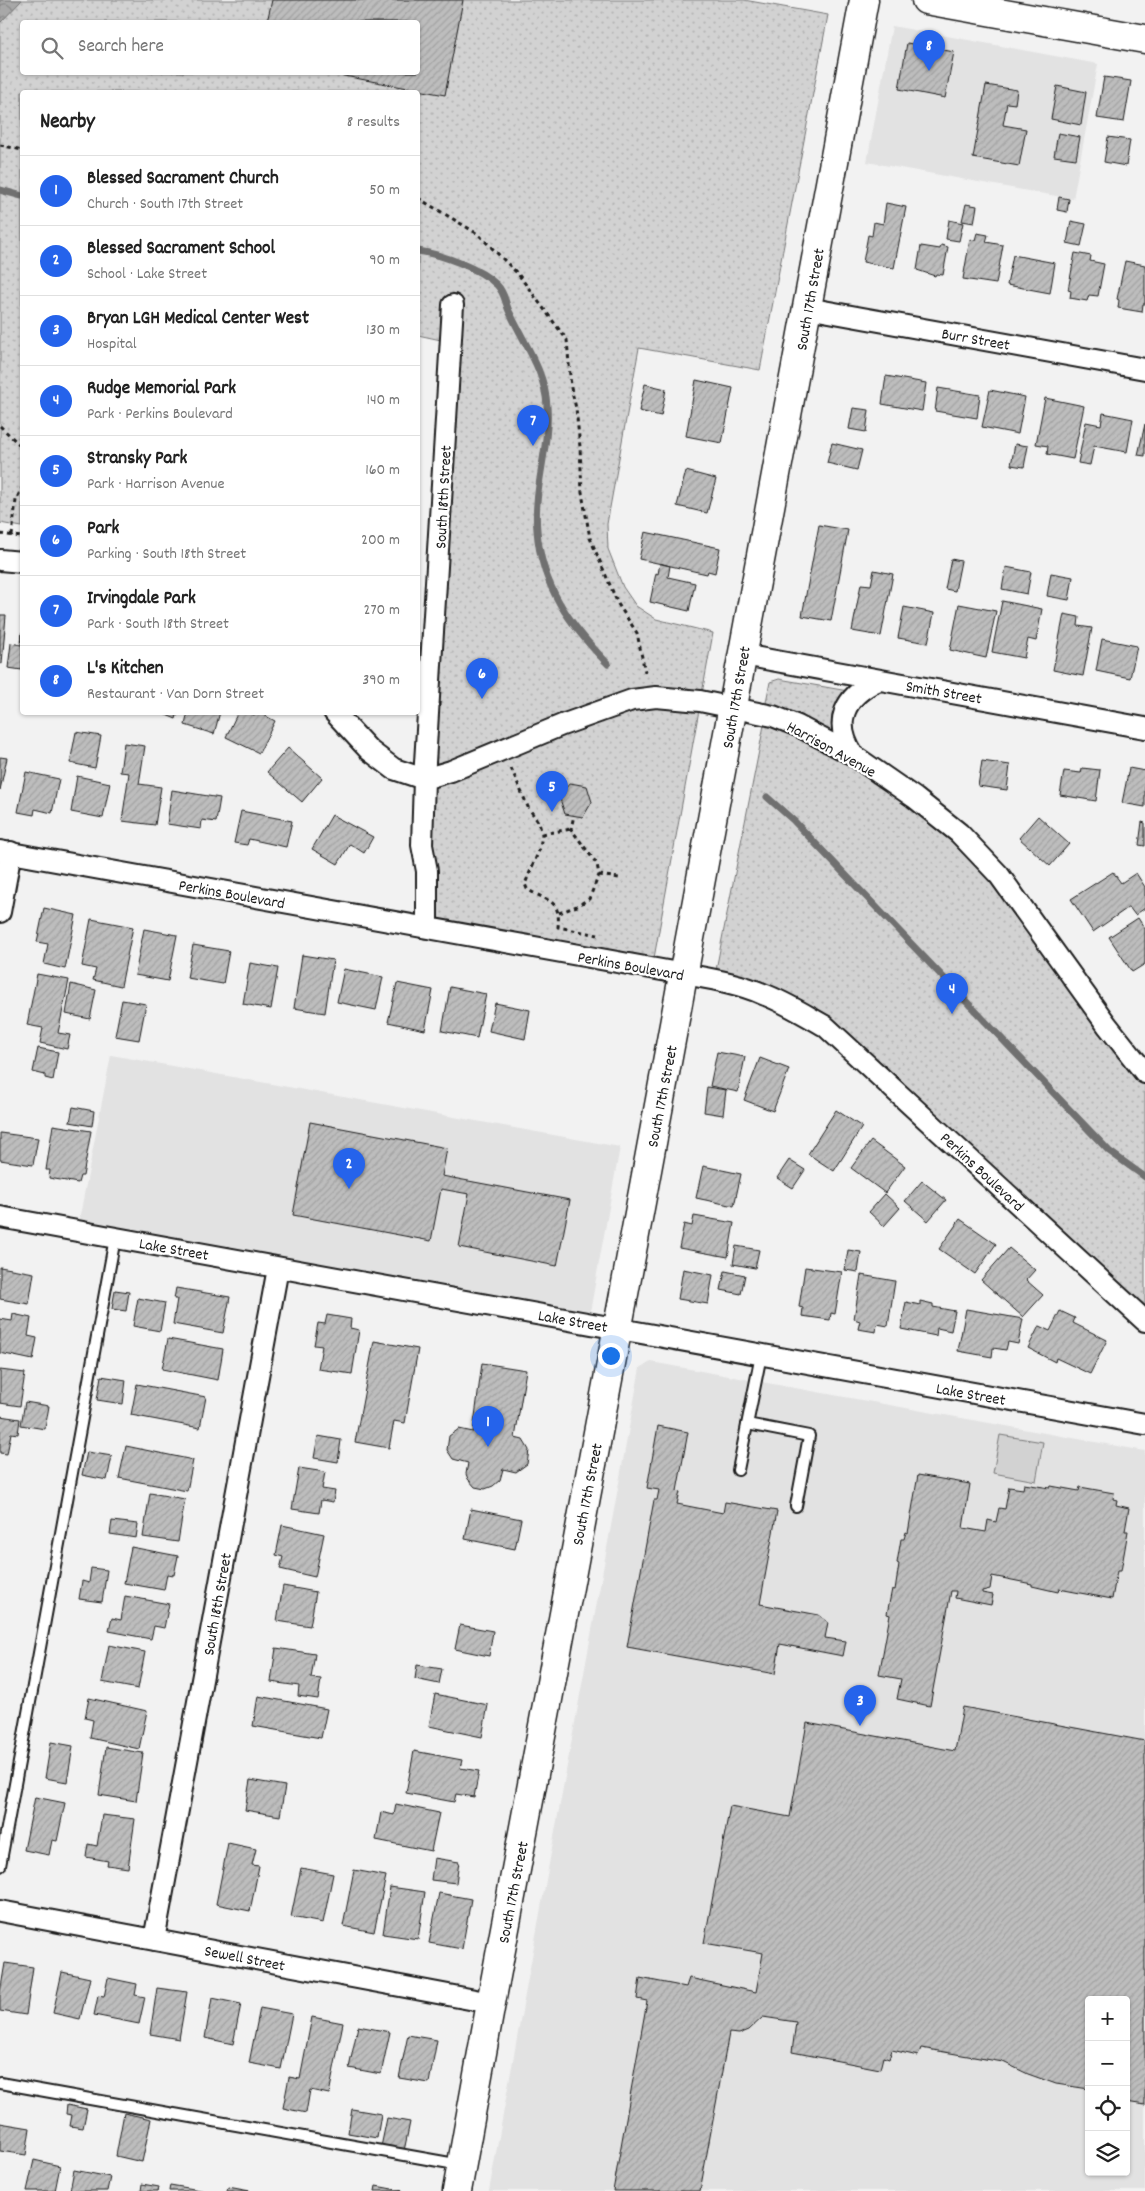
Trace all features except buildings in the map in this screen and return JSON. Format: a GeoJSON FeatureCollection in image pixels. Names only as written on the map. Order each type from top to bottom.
{"type":"FeatureCollection","features":[{"type":"Feature","properties":{"kind":"main road","name":"South 17th Street"},"geometry":{"type":"LineString","coordinates":[[460,2178],[864,0]]}},
{"type":"Feature","properties":{"kind":"main road"},"geometry":{"type":"LineString","coordinates":[[926,0],[1145,39]]}},
{"type":"Feature","properties":{"kind":"street","name":"South 18th Street"},"geometry":{"type":"LineString","coordinates":[[427,928],[427,872],[422,844],[424,779],[453,305]]}},
{"type":"Feature","properties":{"kind":"street","name":"Burr Street"},"geometry":{"type":"LineString","coordinates":[[807,308],[1145,369]]}},
{"type":"Feature","properties":{"kind":"street"},"geometry":{"type":"LineString","coordinates":[[0,560],[20,562]]}},
{"type":"Feature","properties":{"kind":"street","name":"Smith Street"},"geometry":{"type":"LineString","coordinates":[[743,655],[1145,728]]}},
{"type":"Feature","properties":{"kind":"street"},"geometry":{"type":"LineString","coordinates":[[853,755],[844,740],[842,723],[846,709],[855,695],[865,686],[879,680]]}},
{"type":"Feature","properties":{"kind":"street","name":"Harrison Avenue"},"geometry":{"type":"LineString","coordinates":[[424,779],[451,771],[602,709],[632,700],[656,697],[682,698],[773,716],[798,726],[853,755],[915,798],[959,833],[999,874],[1107,1024],[1145,1073]]}},
{"type":"Feature","properties":{"kind":"street"},"geometry":{"type":"LineString","coordinates":[[337,715],[369,750],[394,769],[424,779]]}},
{"type":"Feature","properties":{"kind":"street"},"geometry":{"type":"LineString","coordinates":[[0,912],[6,852]]}},
{"type":"Feature","properties":{"kind":"street","name":"Perkins Boulevard"},"geometry":{"type":"LineString","coordinates":[[6,852],[684,974],[736,985],[762,993],[787,1004],[825,1026],[1145,1321]]}},
{"type":"Feature","properties":{"kind":"street","name":"Lake Street"},"geometry":{"type":"LineString","coordinates":[[0,1217],[1145,1424]]}},
{"type":"Feature","properties":{"kind":"street","name":"South 18th Street"},"geometry":{"type":"LineString","coordinates":[[154,1940],[278,1268]]}},
{"type":"Feature","properties":{"kind":"street","name":"Sewell Street"},"geometry":{"type":"LineString","coordinates":[[0,1912],[491,2003]]}},
{"type":"Feature","properties":{"kind":"lane"},"geometry":{"type":"LineString","coordinates":[[0,1866],[115,1238]]}},
{"type":"Feature","properties":{"kind":"lane"},"geometry":{"type":"LineString","coordinates":[[738,1470],[761,1355]]}},
{"type":"Feature","properties":{"kind":"lane"},"geometry":{"type":"LineString","coordinates":[[747,1424],[809,1436],[796,1506]]}},
{"type":"Feature","properties":{"kind":"lane"},"geometry":{"type":"LineString","coordinates":[[0,2083],[460,2178]]}},
{"type":"Feature","properties":{"kind":"path"},"geometry":{"type":"LineString","coordinates":[[0,145],[20,150]]}},
{"type":"Feature","properties":{"kind":"path"},"geometry":{"type":"LineString","coordinates":[[420,199],[478,234],[518,274],[567,340],[571,388],[576,408],[580,447],[582,493],[590,538],[618,604],[636,633],[645,672]]}},
{"type":"Feature","properties":{"kind":"path"},"geometry":{"type":"LineString","coordinates":[[0,426],[20,446]]}},
{"type":"Feature","properties":{"kind":"path"},"geometry":{"type":"LineString","coordinates":[[12,536],[16,500],[20,492]]}},
{"type":"Feature","properties":{"kind":"path"},"geometry":{"type":"LineString","coordinates":[[0,534],[20,537]]}},
{"type":"Feature","properties":{"kind":"path"},"geometry":{"type":"LineString","coordinates":[[515,777],[528,807],[540,823],[542,834],[540,848],[525,884],[527,889],[551,901],[559,913],[558,927]]}},
{"type":"Feature","properties":{"kind":"path"},"geometry":{"type":"LineString","coordinates":[[559,913],[589,899],[599,875],[597,864],[571,829],[574,815]]}},
{"type":"Feature","properties":{"kind":"path"},"geometry":{"type":"LineString","coordinates":[[542,834],[571,829]]}},
{"type":"Feature","properties":{"kind":"path"},"geometry":{"type":"LineString","coordinates":[[599,875],[618,878]]}},
{"type":"Feature","properties":{"kind":"shaded area"},"geometry":{"type":"Polygon","coordinates":[[[0,0],[744,0],[828,15],[760,370],[639,348],[607,524],[608,549],[623,587],[636,606],[656,619],[713,633],[652,969],[427,928],[450,342],[420,335],[420,90],[20,90],[20,527],[0,523],[0,0]]]}},
{"type":"Feature","properties":{"kind":"shaded area"},"geometry":{"type":"Polygon","coordinates":[[[892,26],[1098,64],[1073,199],[867,162],[892,26]]]}},
{"type":"Feature","properties":{"kind":"shaded area"},"geometry":{"type":"Polygon","coordinates":[[[779,679],[848,691],[834,730],[832,731],[769,705],[766,702],[770,682],[779,679]]]}},
{"type":"Feature","properties":{"kind":"shaded area"},"geometry":{"type":"Polygon","coordinates":[[[766,715],[773,716],[959,833],[1145,1073],[1145,1321],[825,1026],[714,980],[766,715]]]}},
{"type":"Feature","properties":{"kind":"shaded area"},"geometry":{"type":"Polygon","coordinates":[[[111,1055],[620,1147],[588,1323],[77,1231],[111,1055]]]}},
{"type":"Feature","properties":{"kind":"shaded area"},"geometry":{"type":"Polygon","coordinates":[[[651,1362],[1145,1451],[1145,2191],[489,2191],[640,1368],[651,1362]]]}},
{"type":"Feature","properties":{"kind":"shaded area"},"geometry":{"type":"Polygon","coordinates":[[[1000,1435],[1043,1442],[1036,1481],[993,1473],[1000,1435]]]}},
{"type":"Feature","properties":{"kind":"water"},"geometry":{"type":"Polygon","coordinates":[[[0,0],[22,0],[0,23],[0,0]]]}},
{"type":"Feature","properties":{"kind":"waterway"},"geometry":{"type":"LineString","coordinates":[[0,190],[20,195]]}},
{"type":"Feature","properties":{"kind":"waterway"},"geometry":{"type":"LineString","coordinates":[[420,251],[459,263],[481,273],[497,285],[534,359],[542,381],[547,406],[546,437],[536,515],[544,569],[551,587],[570,619],[608,664]]}},
{"type":"Feature","properties":{"kind":"waterway"},"geometry":{"type":"LineString","coordinates":[[767,797],[794,821],[1109,1151],[1145,1177]]}},
{"type":"Feature","properties":{"kind":"place","name":"L's Kitchen"},"geometry":{"type":"Point","coordinates":[929,71]}},
{"type":"Feature","properties":{"kind":"place","name":"Irvingdale Park"},"geometry":{"type":"Point","coordinates":[533,446]}},
{"type":"Feature","properties":{"kind":"place","name":"Park"},"geometry":{"type":"Point","coordinates":[482,699]}},
{"type":"Feature","properties":{"kind":"place","name":"Stransky Park"},"geometry":{"type":"Point","coordinates":[552,812]}},
{"type":"Feature","properties":{"kind":"place","name":"Rudge Memorial Park"},"geometry":{"type":"Point","coordinates":[952,1014]}},
{"type":"Feature","properties":{"kind":"place","name":"Blessed Sacrament School"},"geometry":{"type":"Point","coordinates":[349,1189]}},
{"type":"Feature","properties":{"kind":"place","name":"Blessed Sacrament Church"},"geometry":{"type":"Point","coordinates":[488,1447]}},
{"type":"Feature","properties":{"kind":"place","name":"Bryan LGH Medical Center West"},"geometry":{"type":"Point","coordinates":[860,1726]}}]}
